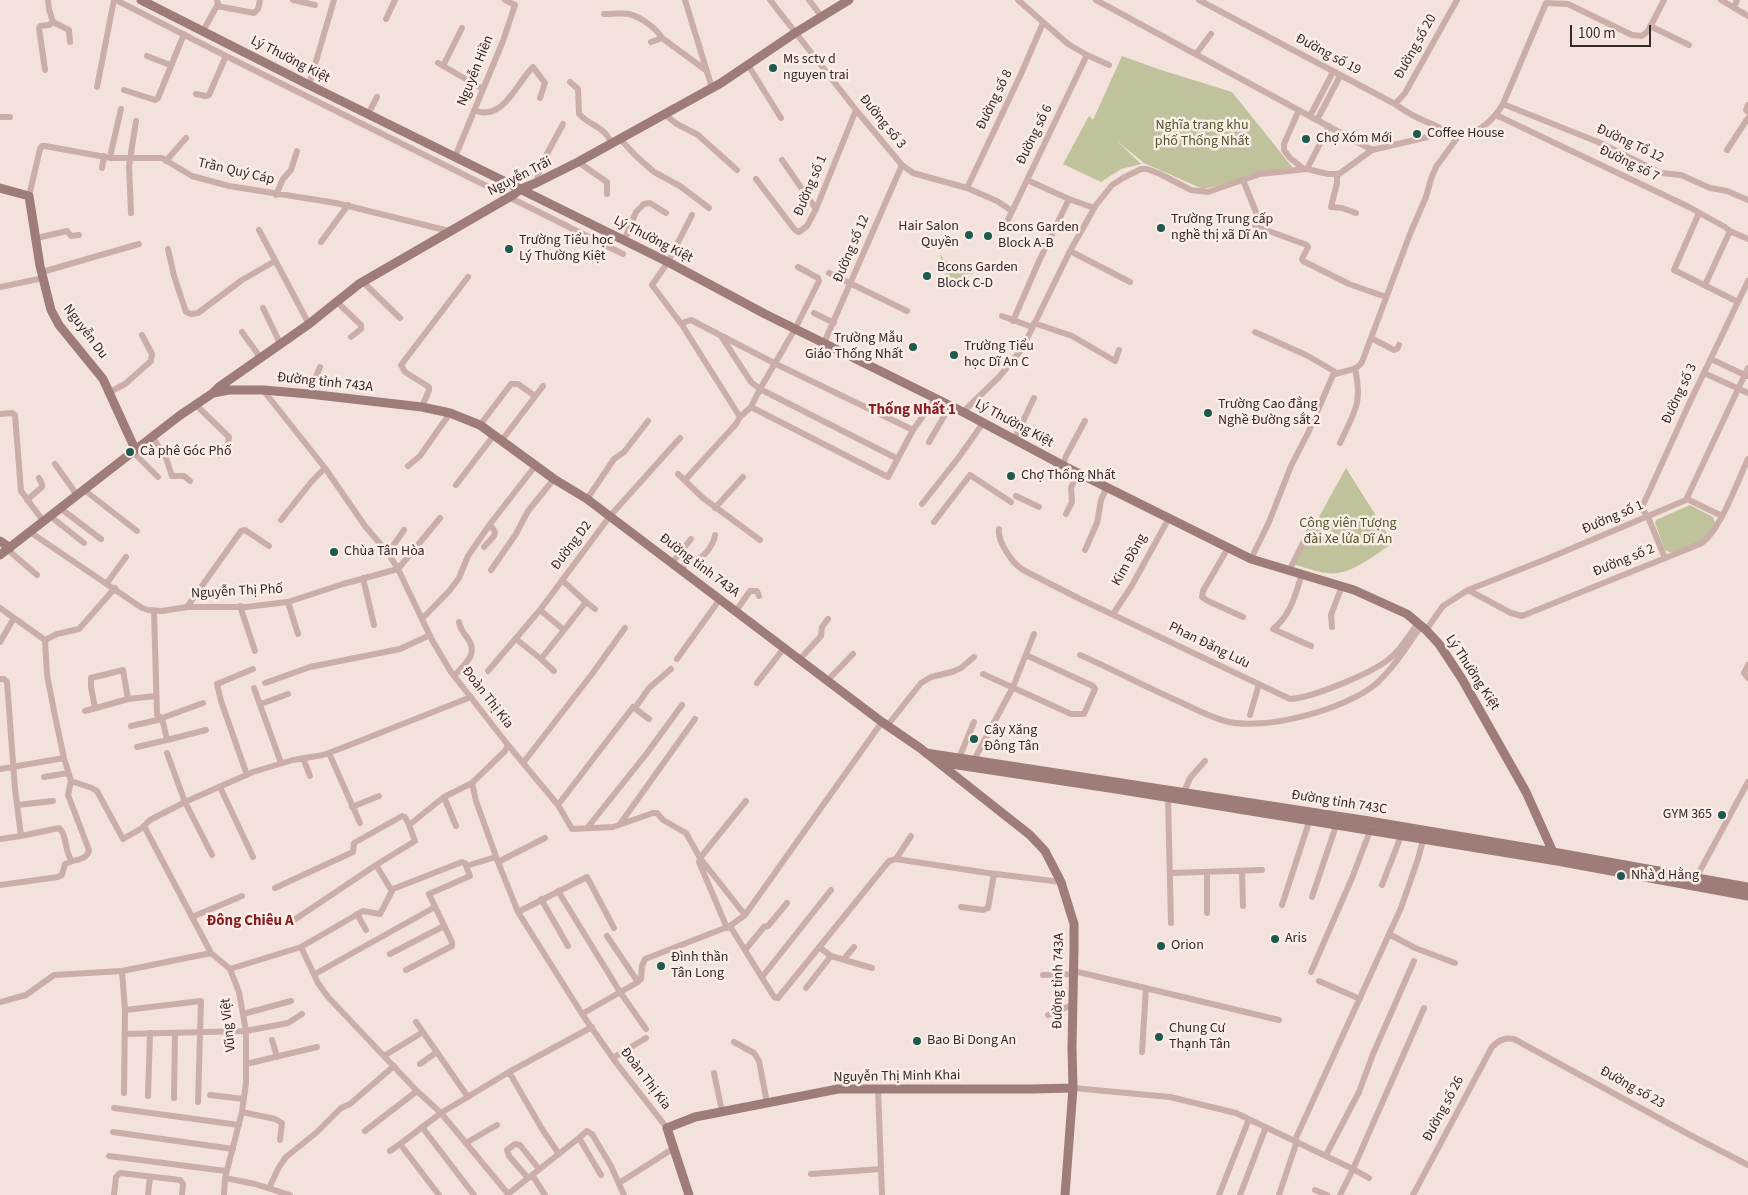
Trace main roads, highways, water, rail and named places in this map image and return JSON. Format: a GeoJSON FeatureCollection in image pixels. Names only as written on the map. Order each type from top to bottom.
{"type":"FeatureCollection","features":[{"type":"Feature","properties":{"kind":"main road","name":"Lý Thường Kiệt"},"geometry":{"type":"LineString","coordinates":[[141,0],[668,262],[795,329],[963,412],[1078,473],[1228,548],[1251,559],[1368,595],[1407,614],[1422,626],[1446,653],[1490,726],[1526,792],[1557,861]]}},
{"type":"Feature","properties":{"kind":"main road","name":"Nguyễn Trãi"},"geometry":{"type":"LineString","coordinates":[[213,393],[363,282],[521,189],[578,162],[712,88],[846,1]]}},
{"type":"Feature","properties":{"kind":"main road","name":"Nguyễn Du"},"geometry":{"type":"LineString","coordinates":[[0,188],[29,196],[42,275],[51,310],[59,325],[103,379],[133,450]]}},
{"type":"Feature","properties":{"kind":"main road","name":"Đường tỉnh 743A"},"geometry":{"type":"LineString","coordinates":[[0,555],[133,450],[213,393],[229,390],[263,390],[422,407],[450,413],[480,425],[554,479],[587,499],[884,724],[924,752],[1014,821],[1045,851],[1061,882],[1074,924],[1072,1088],[1065,1195]]}},
{"type":"Feature","properties":{"kind":"main road"},"geometry":{"type":"LineString","coordinates":[[0,541],[9,549]]}},
{"type":"Feature","properties":{"kind":"main road","name":"Đường tỉnh 743C"},"geometry":{"type":"LineString","coordinates":[[924,752],[957,760],[1168,799],[1695,882],[1748,887]]}},
{"type":"Feature","properties":{"kind":"main road"},"geometry":{"type":"LineString","coordinates":[[955,777],[957,760]]}},
{"type":"Feature","properties":{"kind":"main road","name":"Đường tỉnh 743C"},"geometry":{"type":"LineString","coordinates":[[937,762],[974,760],[1553,852],[1695,882],[1748,896]]}},
{"type":"Feature","properties":{"kind":"main road","name":"Nguyễn Thị Minh Khai"},"geometry":{"type":"LineString","coordinates":[[689,1195],[667,1128],[696,1116],[838,1089],[1031,1090],[1072,1088]]}},
{"type":"Feature","properties":{"kind":"place","name":"Ms sctv d nguyen trai"},"geometry":{"type":"Point","coordinates":[773,68]}},
{"type":"Feature","properties":{"kind":"place","name":"Coffee House"},"geometry":{"type":"Point","coordinates":[1417,134]}},
{"type":"Feature","properties":{"kind":"place","name":"Chợ Xóm Mới"},"geometry":{"type":"Point","coordinates":[1306,139]}},
{"type":"Feature","properties":{"kind":"place","name":"Trường Trung cấp nghề thị xã Dĩ An"},"geometry":{"type":"Point","coordinates":[1161,228]}},
{"type":"Feature","properties":{"kind":"place","name":"Hair Salon Quyền"},"geometry":{"type":"Point","coordinates":[969,235]}},
{"type":"Feature","properties":{"kind":"place","name":"Bcons Garden Block A-B"},"geometry":{"type":"Point","coordinates":[988,236]}},
{"type":"Feature","properties":{"kind":"place","name":"Trường Tiểu học Lý Thường Kiệt"},"geometry":{"type":"Point","coordinates":[509,249]}},
{"type":"Feature","properties":{"kind":"place","name":"Bcons Garden Block C-D"},"geometry":{"type":"Point","coordinates":[927,276]}},
{"type":"Feature","properties":{"kind":"place","name":"Trường Mẫu Giáo Thống Nhất"},"geometry":{"type":"Point","coordinates":[913,347]}},
{"type":"Feature","properties":{"kind":"place","name":"Trường Tiểu học Dĩ An C"},"geometry":{"type":"Point","coordinates":[954,355]}},
{"type":"Feature","properties":{"kind":"place","name":"Trường Cao đẳng Nghề Đường sắt 2"},"geometry":{"type":"Point","coordinates":[1208,413]}},
{"type":"Feature","properties":{"kind":"place","name":"Cà phê Góc Phố"},"geometry":{"type":"Point","coordinates":[130,452]}},
{"type":"Feature","properties":{"kind":"place","name":"Chợ Thống Nhất"},"geometry":{"type":"Point","coordinates":[1011,476]}},
{"type":"Feature","properties":{"kind":"place","name":"Chùa Tân Hòa"},"geometry":{"type":"Point","coordinates":[334,552]}},
{"type":"Feature","properties":{"kind":"place","name":"Cây Xăng Đông Tân"},"geometry":{"type":"Point","coordinates":[974,739]}},
{"type":"Feature","properties":{"kind":"place","name":"GYM 365"},"geometry":{"type":"Point","coordinates":[1722,815]}},
{"type":"Feature","properties":{"kind":"place","name":"Nhà d Hằng"},"geometry":{"type":"Point","coordinates":[1621,876]}},
{"type":"Feature","properties":{"kind":"place","name":"Aris"},"geometry":{"type":"Point","coordinates":[1275,939]}},
{"type":"Feature","properties":{"kind":"place","name":"Orion"},"geometry":{"type":"Point","coordinates":[1161,946]}},
{"type":"Feature","properties":{"kind":"place","name":"Đình thần Tân Long"},"geometry":{"type":"Point","coordinates":[661,966]}},
{"type":"Feature","properties":{"kind":"place","name":"Chung Cư Thạnh Tân"},"geometry":{"type":"Point","coordinates":[1159,1037]}},
{"type":"Feature","properties":{"kind":"place","name":"Bao Bi Dong An"},"geometry":{"type":"Point","coordinates":[917,1041]}},
{"type":"Feature","properties":{"kind":"district","name":"Thống Nhất 1"},"geometry":{"type":"Point","coordinates":[912,411]}},
{"type":"Feature","properties":{"kind":"district","name":"Đông Chiêu A"},"geometry":{"type":"Point","coordinates":[250,922]}},
{"type":"Feature","properties":{"kind":"park label","name":"Nghĩa trang khu phố Thống Nhất"},"geometry":{"type":"Point","coordinates":[1202,134]}},
{"type":"Feature","properties":{"kind":"park label","name":"Công viên Tượng đài Xe lửa Dĩ An"},"geometry":{"type":"Point","coordinates":[1348,532]}}]}
